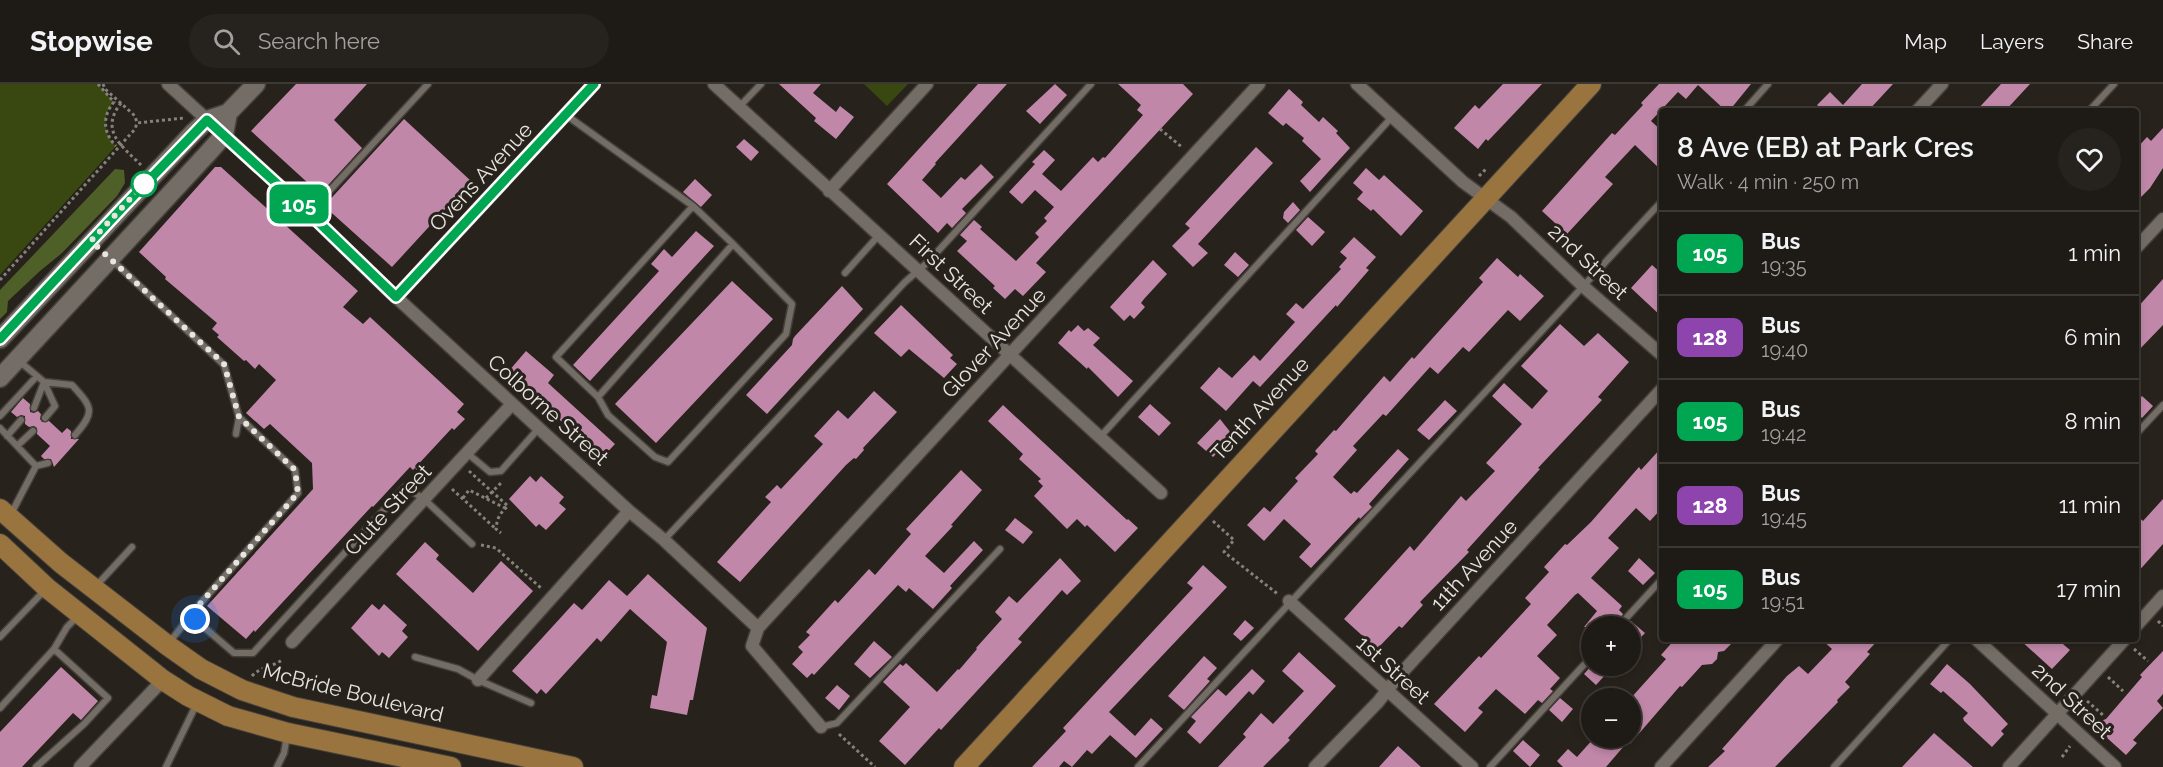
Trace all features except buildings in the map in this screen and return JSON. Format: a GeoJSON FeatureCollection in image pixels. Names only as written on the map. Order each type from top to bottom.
{"type":"FeatureCollection","features":[{"type":"Feature","properties":{"kind":"main road","name":"Tenth Avenue"},"geometry":{"type":"LineString","coordinates":[[964,767],[1591,84]]}},
{"type":"Feature","properties":{"kind":"main road","name":"McBride Boulevard"},"geometry":{"type":"LineString","coordinates":[[5,513],[43,548],[167,645],[201,669],[242,690],[293,707],[573,767]]}},
{"type":"Feature","properties":{"kind":"main road"},"geometry":{"type":"LineString","coordinates":[[0,544],[47,588],[163,680],[228,716],[288,733],[445,766]]}},
{"type":"Feature","properties":{"kind":"street","name":"Colborne Street"},"geometry":{"type":"LineString","coordinates":[[168,84],[309,213],[396,297],[758,628]]}},
{"type":"Feature","properties":{"kind":"street"},"geometry":{"type":"LineString","coordinates":[[0,378],[224,135],[228,113],[256,84]]}},
{"type":"Feature","properties":{"kind":"street","name":"Ovens Avenue"},"geometry":{"type":"LineString","coordinates":[[396,297],[594,84]]}},
{"type":"Feature","properties":{"kind":"street","name":"First Street"},"geometry":{"type":"LineString","coordinates":[[714,84],[1161,493]]}},
{"type":"Feature","properties":{"kind":"street"},"geometry":{"type":"LineString","coordinates":[[829,191],[927,84]]}},
{"type":"Feature","properties":{"kind":"street","name":"Glover Avenue"},"geometry":{"type":"LineString","coordinates":[[758,628],[1259,84]]}},
{"type":"Feature","properties":{"kind":"street","name":"2nd Street"},"geometry":{"type":"LineString","coordinates":[[1357,84],[1463,182],[1511,217],[1584,287],[1659,352]]}},
{"type":"Feature","properties":{"kind":"street"},"geometry":{"type":"LineString","coordinates":[[1920,108],[1942,84]]}},
{"type":"Feature","properties":{"kind":"street"},"geometry":{"type":"LineString","coordinates":[[0,339],[204,117],[228,113]]}},
{"type":"Feature","properties":{"kind":"street"},"geometry":{"type":"LineString","coordinates":[[2139,245],[2163,219]]}},
{"type":"Feature","properties":{"kind":"street"},"geometry":{"type":"LineString","coordinates":[[91,241],[111,259]]}},
{"type":"Feature","properties":{"kind":"street","name":"11th Avenue"},"geometry":{"type":"LineString","coordinates":[[1316,767],[1659,393]]}},
{"type":"Feature","properties":{"kind":"street","name":"Clute Street"},"geometry":{"type":"LineString","coordinates":[[292,642],[513,404]]}},
{"type":"Feature","properties":{"kind":"street"},"geometry":{"type":"LineString","coordinates":[[478,680],[630,511]]}},
{"type":"Feature","properties":{"kind":"street"},"geometry":{"type":"LineString","coordinates":[[2139,623],[2163,596]]}},
{"type":"Feature","properties":{"kind":"street","name":"1st Street"},"geometry":{"type":"LineString","coordinates":[[1289,602],[1472,767]]}},
{"type":"Feature","properties":{"kind":"street"},"geometry":{"type":"LineString","coordinates":[[758,628],[752,646],[825,726]]}},
{"type":"Feature","properties":{"kind":"street"},"geometry":{"type":"LineString","coordinates":[[1661,767],[1775,642]]}},
{"type":"Feature","properties":{"kind":"street","name":"2nd Street"},"geometry":{"type":"LineString","coordinates":[[1979,642],[2115,767]]}},
{"type":"Feature","properties":{"kind":"street"},"geometry":{"type":"LineString","coordinates":[[2009,767],[2129,643]]}},
{"type":"Feature","properties":{"kind":"street"},"geometry":{"type":"LineString","coordinates":[[80,767],[163,680]]}},
{"type":"Feature","properties":{"kind":"lane"},"geometry":{"type":"LineString","coordinates":[[309,213],[428,84]]}},
{"type":"Feature","properties":{"kind":"lane"},"geometry":{"type":"LineString","coordinates":[[739,107],[761,84]]}},
{"type":"Feature","properties":{"kind":"lane"},"geometry":{"type":"LineString","coordinates":[[664,540],[1091,84]]}},
{"type":"Feature","properties":{"kind":"lane"},"geometry":{"type":"LineString","coordinates":[[1747,108],[1768,84]]}},
{"type":"Feature","properties":{"kind":"lane"},"geometry":{"type":"LineString","coordinates":[[2092,108],[2114,84]]}},
{"type":"Feature","properties":{"kind":"lane"},"geometry":{"type":"LineString","coordinates":[[566,115],[693,206],[792,303],[786,334],[668,462],[655,457],[608,415],[598,397],[556,357],[693,206]]}},
{"type":"Feature","properties":{"kind":"lane"},"geometry":{"type":"LineString","coordinates":[[1100,437],[1392,117]]}},
{"type":"Feature","properties":{"kind":"lane"},"geometry":{"type":"LineString","coordinates":[[1137,767],[1659,204]]}},
{"type":"Feature","properties":{"kind":"lane"},"geometry":{"type":"LineString","coordinates":[[845,273],[879,235]]}},
{"type":"Feature","properties":{"kind":"lane"},"geometry":{"type":"LineString","coordinates":[[598,397],[733,244]]}},
{"type":"Feature","properties":{"kind":"lane"},"geometry":{"type":"LineString","coordinates":[[111,259],[224,364],[239,417],[236,434]]}},
{"type":"Feature","properties":{"kind":"lane"},"geometry":{"type":"LineString","coordinates":[[18,360],[44,382],[55,406],[45,418]]}},
{"type":"Feature","properties":{"kind":"lane"},"geometry":{"type":"LineString","coordinates":[[0,416],[37,376]]}},
{"type":"Feature","properties":{"kind":"lane"},"geometry":{"type":"LineString","coordinates":[[34,408],[44,382]]}},
{"type":"Feature","properties":{"kind":"lane"},"geometry":{"type":"LineString","coordinates":[[44,382],[72,385],[89,403],[87,418],[75,435]]}},
{"type":"Feature","properties":{"kind":"lane"},"geometry":{"type":"LineString","coordinates":[[2139,431],[2163,405]]}},
{"type":"Feature","properties":{"kind":"lane"},"geometry":{"type":"LineString","coordinates":[[167,645],[190,615],[298,493],[295,470],[239,417]]}},
{"type":"Feature","properties":{"kind":"lane"},"geometry":{"type":"LineString","coordinates":[[7,436],[21,420]]}},
{"type":"Feature","properties":{"kind":"lane"},"geometry":{"type":"LineString","coordinates":[[0,428],[36,466]]}},
{"type":"Feature","properties":{"kind":"lane"},"geometry":{"type":"LineString","coordinates":[[467,453],[490,472],[501,471],[539,428]]}},
{"type":"Feature","properties":{"kind":"lane"},"geometry":{"type":"LineString","coordinates":[[17,446],[33,430]]}},
{"type":"Feature","properties":{"kind":"lane"},"geometry":{"type":"LineString","coordinates":[[5,513],[36,466],[48,463]]}},
{"type":"Feature","properties":{"kind":"lane"},"geometry":{"type":"LineString","coordinates":[[190,615],[234,653],[253,653],[405,487],[424,499],[472,544]]}},
{"type":"Feature","properties":{"kind":"lane"},"geometry":{"type":"LineString","coordinates":[[94,589],[132,547]]}},
{"type":"Feature","properties":{"kind":"lane"},"geometry":{"type":"LineString","coordinates":[[825,726],[837,723],[1000,549]]}},
{"type":"Feature","properties":{"kind":"lane"},"geometry":{"type":"LineString","coordinates":[[1628,616],[1659,582]]}},
{"type":"Feature","properties":{"kind":"lane"},"geometry":{"type":"LineString","coordinates":[[0,637],[47,588]]}},
{"type":"Feature","properties":{"kind":"lane"},"geometry":{"type":"LineString","coordinates":[[0,708],[54,649],[68,627],[80,614]]}},
{"type":"Feature","properties":{"kind":"lane"},"geometry":{"type":"LineString","coordinates":[[1834,767],[1947,642]]}},
{"type":"Feature","properties":{"kind":"lane"},"geometry":{"type":"LineString","coordinates":[[36,767],[84,724],[108,698],[54,649]]}},
{"type":"Feature","properties":{"kind":"lane"},"geometry":{"type":"LineString","coordinates":[[415,657],[458,669],[531,703]]}},
{"type":"Feature","properties":{"kind":"lane"},"geometry":{"type":"LineString","coordinates":[[1490,767],[1581,668]]}},
{"type":"Feature","properties":{"kind":"lane"},"geometry":{"type":"LineString","coordinates":[[166,767],[198,701]]}},
{"type":"Feature","properties":{"kind":"lane"},"geometry":{"type":"LineString","coordinates":[[277,767],[284,753],[288,733]]}},
{"type":"Feature","properties":{"kind":"path"},"geometry":{"type":"LineString","coordinates":[[98,84],[114,102],[105,121],[106,132],[116,146]]}},
{"type":"Feature","properties":{"kind":"path"},"geometry":{"type":"LineString","coordinates":[[0,280],[135,129],[137,123],[135,116],[105,89],[103,84]]}},
{"type":"Feature","properties":{"kind":"path"},"geometry":{"type":"LineString","coordinates":[[121,103],[113,116],[113,135],[121,146],[143,166]]}},
{"type":"Feature","properties":{"kind":"path"},"geometry":{"type":"LineString","coordinates":[[137,123],[204,117]]}},
{"type":"Feature","properties":{"kind":"path"},"geometry":{"type":"LineString","coordinates":[[1161,129],[1185,149]]}},
{"type":"Feature","properties":{"kind":"path"},"geometry":{"type":"LineString","coordinates":[[1479,176],[1487,168]]}},
{"type":"Feature","properties":{"kind":"path"},"geometry":{"type":"LineString","coordinates":[[416,467],[427,477]]}},
{"type":"Feature","properties":{"kind":"path"},"geometry":{"type":"LineString","coordinates":[[469,471],[508,506],[500,513],[496,529]]}},
{"type":"Feature","properties":{"kind":"path"},"geometry":{"type":"LineString","coordinates":[[452,489],[501,533]]}},
{"type":"Feature","properties":{"kind":"path"},"geometry":{"type":"LineString","coordinates":[[462,498],[469,490],[505,508]]}},
{"type":"Feature","properties":{"kind":"path"},"geometry":{"type":"LineString","coordinates":[[1201,509],[1234,540],[1224,552],[1289,602]]}},
{"type":"Feature","properties":{"kind":"path"},"geometry":{"type":"LineString","coordinates":[[472,544],[496,548],[552,597]]}},
{"type":"Feature","properties":{"kind":"path"},"geometry":{"type":"LineString","coordinates":[[2158,621],[2163,626]]}},
{"type":"Feature","properties":{"kind":"path"},"geometry":{"type":"LineString","coordinates":[[2129,643],[2148,661]]}},
{"type":"Feature","properties":{"kind":"path"},"geometry":{"type":"LineString","coordinates":[[252,676],[257,670],[283,659]]}},
{"type":"Feature","properties":{"kind":"path"},"geometry":{"type":"LineString","coordinates":[[2107,676],[2123,691]]}},
{"type":"Feature","properties":{"kind":"path"},"geometry":{"type":"LineString","coordinates":[[2086,700],[2104,716]]}},
{"type":"Feature","properties":{"kind":"path"},"geometry":{"type":"LineString","coordinates":[[825,726],[875,767]]}},
{"type":"Feature","properties":{"kind":"path"},"geometry":{"type":"LineString","coordinates":[[2062,757],[2070,746]]}},
{"type":"Feature","properties":{"kind":"green space"},"geometry":{"type":"Polygon","coordinates":[[[0,84],[98,84],[114,102],[107,113],[106,130],[116,146],[0,275],[0,84]]]}},
{"type":"Feature","properties":{"kind":"green space"},"geometry":{"type":"Polygon","coordinates":[[[864,84],[908,84],[887,106],[864,84]]]}},
{"type":"Feature","properties":{"kind":"green space"},"geometry":{"type":"Polygon","coordinates":[[[115,169],[124,170],[125,183],[117,196],[62,253],[8,301],[7,312],[0,319],[0,290],[115,169]]]}},
{"type":"Feature","properties":{"kind":"bus line","name":"105"},"geometry":{"type":"LineString","coordinates":[[0,339],[207,120],[309,213],[396,297],[594,84]]}},
{"type":"Feature","properties":{"kind":"route"},"geometry":{"type":"LineString","coordinates":[[144,184],[91,241],[218,357],[228,373],[239,417],[295,470],[297,479],[298,493],[190,615],[195,619]]}}]}
